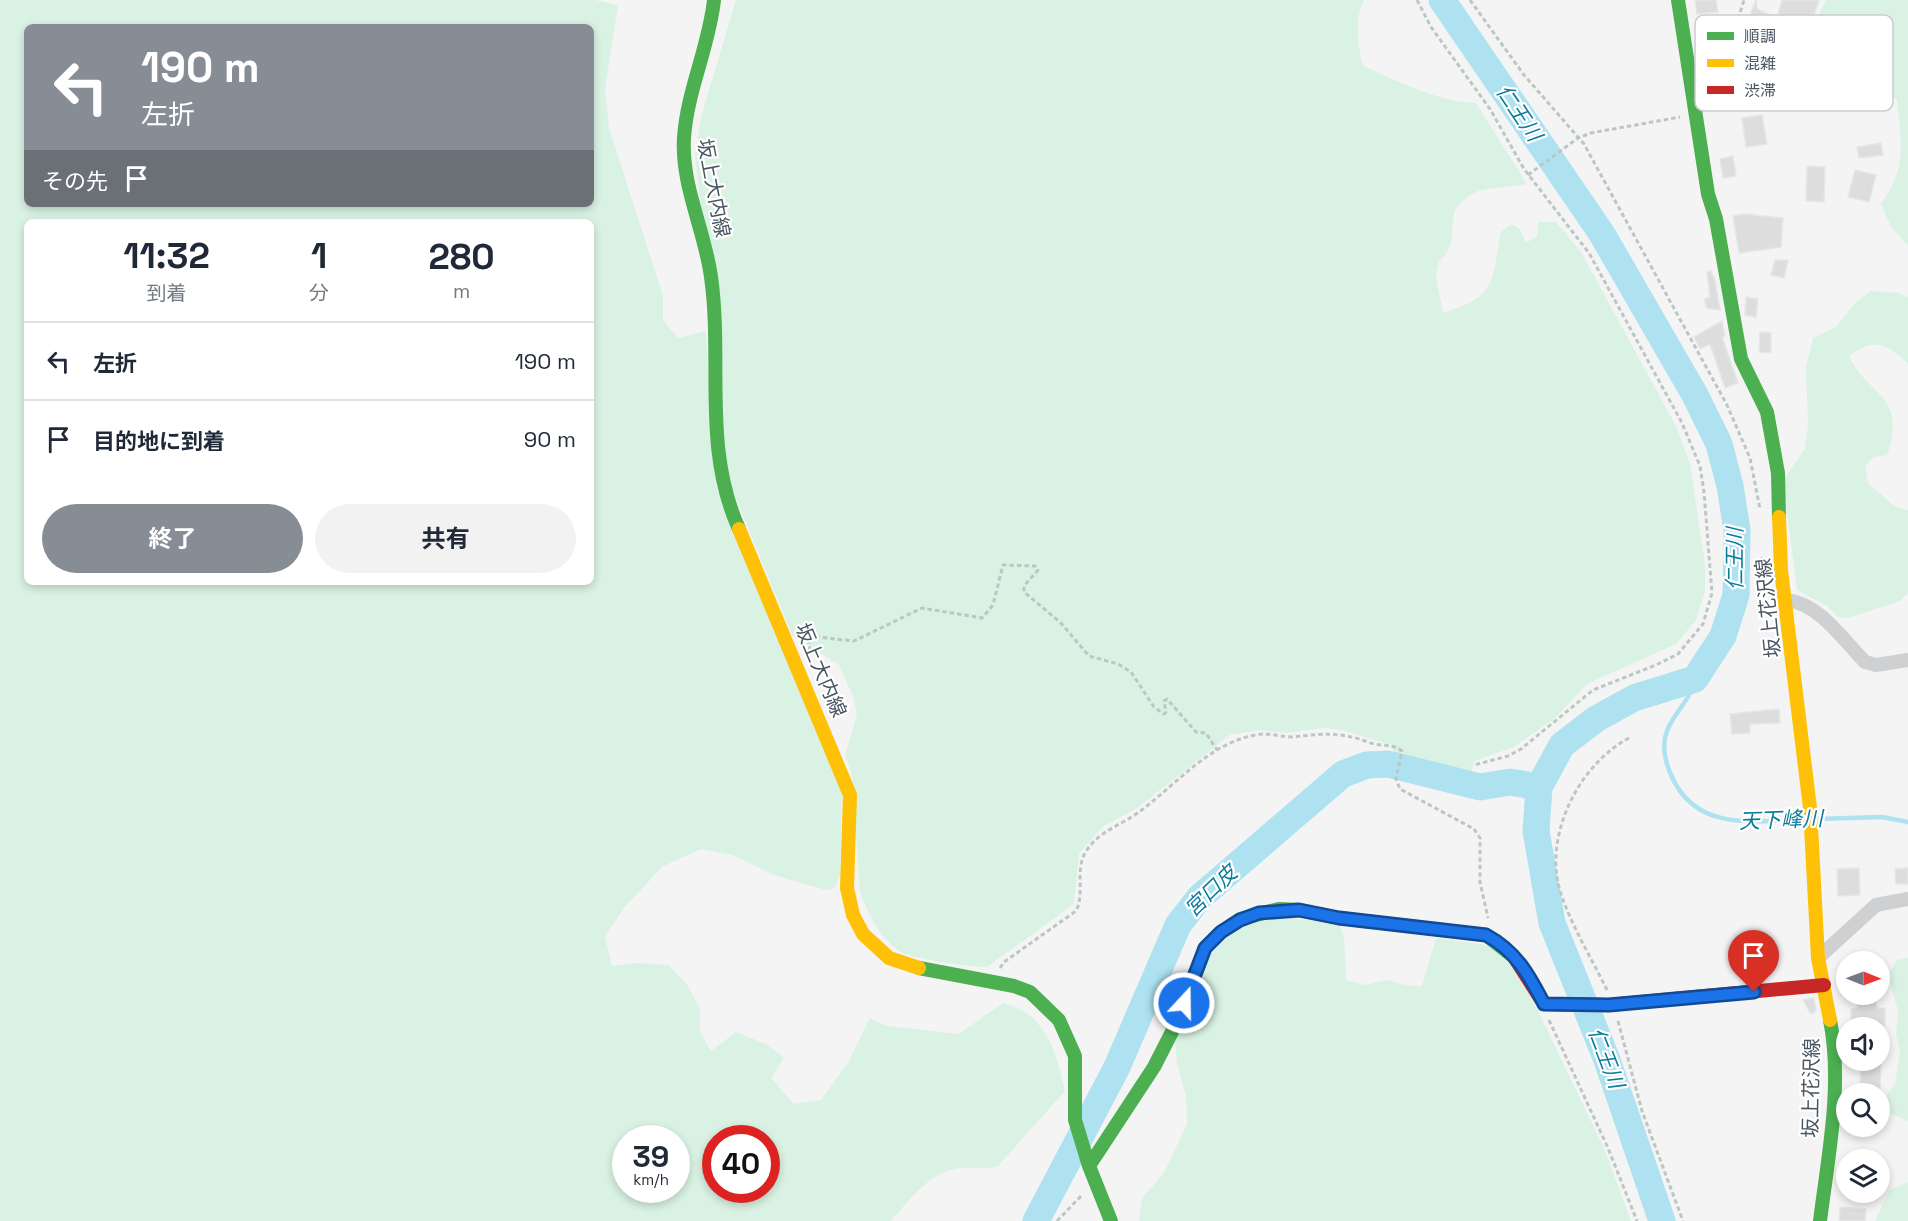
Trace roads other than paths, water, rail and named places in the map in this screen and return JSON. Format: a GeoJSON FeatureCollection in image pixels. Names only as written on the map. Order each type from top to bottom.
{"type":"FeatureCollection","features":[{"type":"Feature","properties":{"kind":"main road","name":"坂上大内線"},"geometry":{"type":"LineString","coordinates":[[714,0],[709,37],[686,113],[683,146],[711,277],[717,456],[728,505],[765,588],[850,795],[847,888],[853,915],[862,934],[877,950],[903,965],[992,980],[1030,992],[1059,1020],[1075,1056],[1075,1120],[1087,1161],[1111,1221]]}},
{"type":"Feature","properties":{"kind":"main road","name":"坂上花沢線"},"geometry":{"type":"LineString","coordinates":[[1678,0],[1695,109]]}},
{"type":"Feature","properties":{"kind":"main road","name":"坂上花沢線"},"geometry":{"type":"LineString","coordinates":[[1695,111],[1741,359],[1767,412],[1778,473],[1781,570],[1787,600],[1810,808],[1818,958],[1834,1039],[1833,1119],[1820,1221]]}},
{"type":"Feature","properties":{"kind":"main road"},"geometry":{"type":"LineString","coordinates":[[1087,1161],[1154,1068],[1177,1022],[1205,948],[1221,932],[1240,920],[1279,909],[1486,935],[1504,945],[1515,957],[1528,973],[1544,1004],[1611,1005],[1824,985]]}},
{"type":"Feature","properties":{"kind":"street"},"geometry":{"type":"LineString","coordinates":[[1787,600],[1801,602],[1813,609],[1865,662],[1876,665],[1908,660]]}},
{"type":"Feature","properties":{"kind":"street"},"geometry":{"type":"LineString","coordinates":[[1818,958],[1876,905],[1908,899]]}},
{"type":"Feature","properties":{"kind":"waterway","name":"仁王川"},"geometry":{"type":"LineString","coordinates":[[1442,0],[1602,234],[1695,395],[1719,444],[1730,486],[1737,530],[1736,595],[1723,636],[1695,679],[1634,698],[1596,719],[1562,745],[1539,787],[1536,831],[1552,923],[1607,1060],[1662,1221]]}},
{"type":"Feature","properties":{"kind":"waterway","name":"天下峰川"},"geometry":{"type":"LineString","coordinates":[[1695,679],[1690,693],[1670,724],[1664,742],[1667,764],[1682,794],[1695,807],[1711,815],[1729,819],[1748,821],[1807,819]]}},
{"type":"Feature","properties":{"kind":"waterway","name":"宮口皮"},"geometry":{"type":"LineString","coordinates":[[1036,1221],[1117,1067],[1178,925],[1200,897],[1343,774],[1367,765],[1388,764],[1480,787],[1510,782],[1539,787]]}},
{"type":"Feature","properties":{"kind":"waterway","name":"天下峰川"},"geometry":{"type":"LineString","coordinates":[[1815,819],[1882,817],[1908,822]]}}]}
